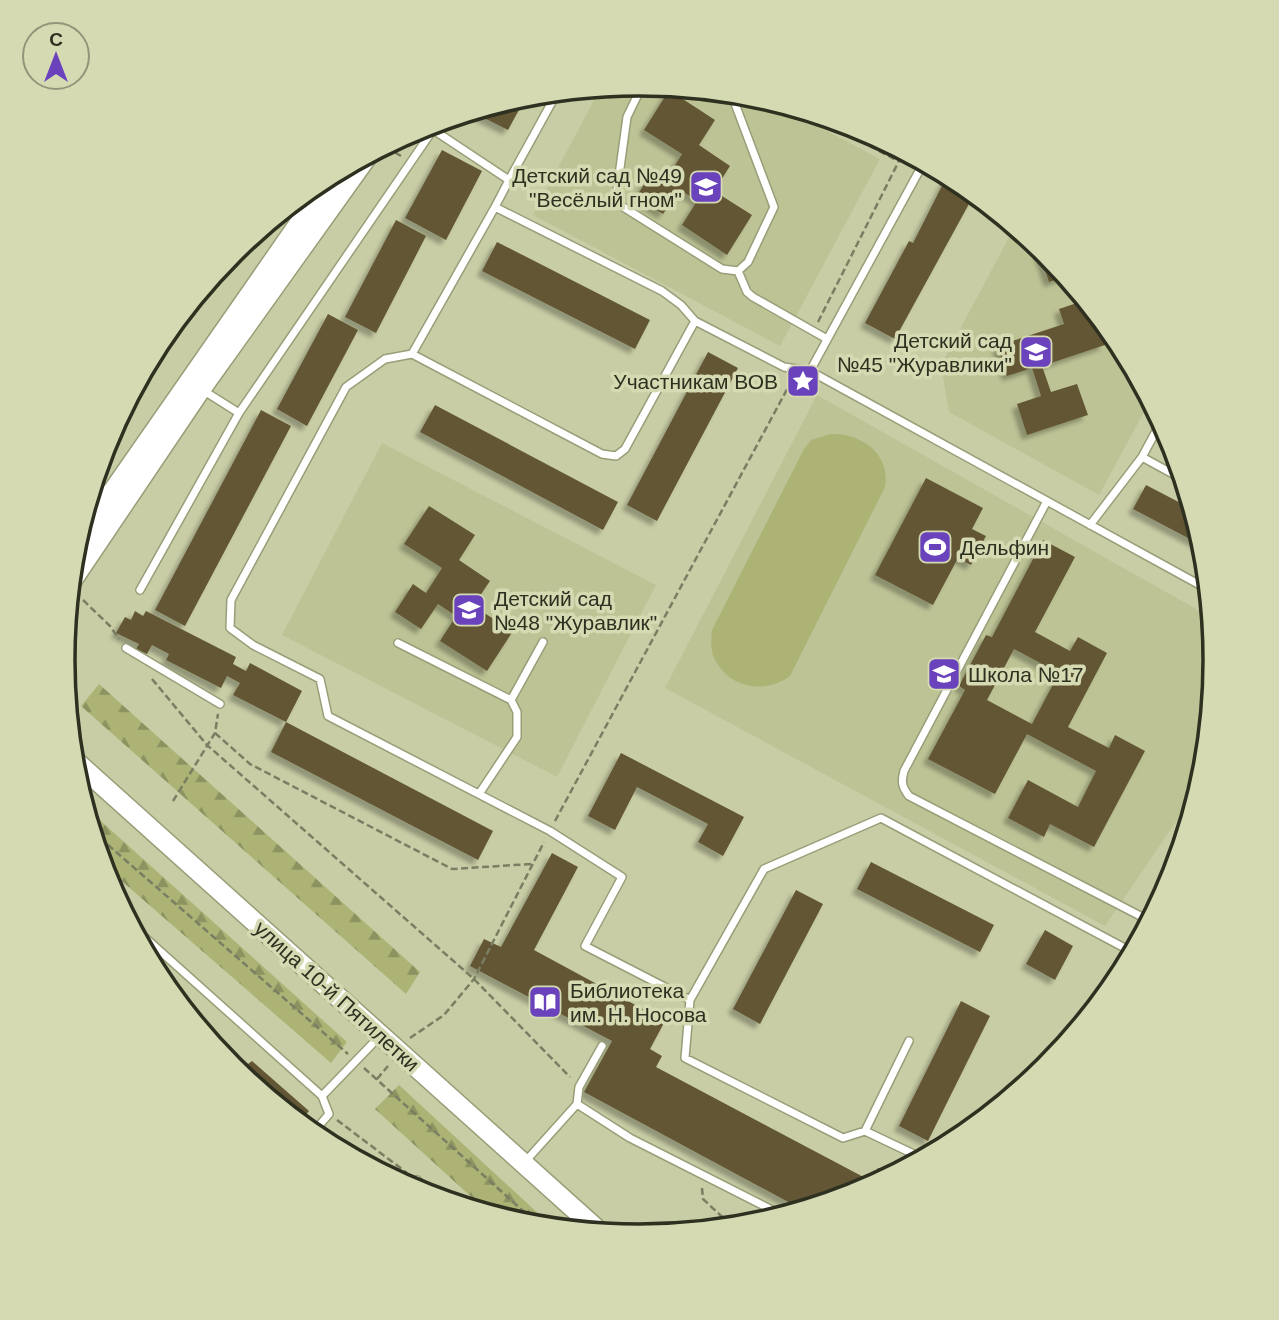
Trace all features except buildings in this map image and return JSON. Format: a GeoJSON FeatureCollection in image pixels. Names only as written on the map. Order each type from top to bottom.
{"type":"FeatureCollection","features":[{"type":"Feature","properties":{"kind":"main road"},"geometry":{"type":"LineString","coordinates":[[84,563],[201,389],[366,166]]}},
{"type":"Feature","properties":{"kind":"main road"},"geometry":{"type":"LineString","coordinates":[[93,520],[318,197]]}},
{"type":"Feature","properties":{"kind":"main road","name":"улица 10-й Пятилетки"},"geometry":{"type":"LineString","coordinates":[[86,771],[588,1221]]}},
{"type":"Feature","properties":{"kind":"lane"},"geometry":{"type":"LineString","coordinates":[[637,96],[627,117],[616,197],[620,205],[722,269],[738,271],[748,262],[774,207],[735,105]]}},
{"type":"Feature","properties":{"kind":"lane"},"geometry":{"type":"LineString","coordinates":[[412,354],[552,103]]}},
{"type":"Feature","properties":{"kind":"lane"},"geometry":{"type":"LineString","coordinates":[[438,134],[509,180]]}},
{"type":"Feature","properties":{"kind":"lane"},"geometry":{"type":"LineString","coordinates":[[140,590],[239,413],[411,162],[423,139]]}},
{"type":"Feature","properties":{"kind":"lane"},"geometry":{"type":"LineString","coordinates":[[810,371],[920,170]]}},
{"type":"Feature","properties":{"kind":"lane"},"geometry":{"type":"LineString","coordinates":[[495,206],[662,291],[681,305],[695,321],[784,367],[810,371],[1199,584]]}},
{"type":"Feature","properties":{"kind":"lane"},"geometry":{"type":"LineString","coordinates":[[738,271],[747,292],[753,297],[827,339]]}},
{"type":"Feature","properties":{"kind":"lane"},"geometry":{"type":"LineString","coordinates":[[690,1000],[585,946],[622,877],[550,831],[328,716],[320,679],[253,645],[230,628],[230,600],[346,387],[385,359],[412,354],[602,454],[615,456],[625,449],[695,321]]}},
{"type":"Feature","properties":{"kind":"lane"},"geometry":{"type":"LineString","coordinates":[[201,389],[239,413]]}},
{"type":"Feature","properties":{"kind":"lane"},"geometry":{"type":"LineString","coordinates":[[1090,525],[1142,457],[1156,432]]}},
{"type":"Feature","properties":{"kind":"lane"},"geometry":{"type":"LineString","coordinates":[[1142,457],[1172,473]]}},
{"type":"Feature","properties":{"kind":"lane"},"geometry":{"type":"LineString","coordinates":[[102,488],[111,494]]}},
{"type":"Feature","properties":{"kind":"lane"},"geometry":{"type":"LineString","coordinates":[[1047,501],[901,781],[909,796],[1142,917]]}},
{"type":"Feature","properties":{"kind":"lane"},"geometry":{"type":"LineString","coordinates":[[511,700],[543,642]]}},
{"type":"Feature","properties":{"kind":"lane"},"geometry":{"type":"LineString","coordinates":[[398,643],[511,700],[517,712],[517,737],[479,794]]}},
{"type":"Feature","properties":{"kind":"lane"},"geometry":{"type":"LineString","coordinates":[[126,648],[220,704]]}},
{"type":"Feature","properties":{"kind":"lane"},"geometry":{"type":"LineString","coordinates":[[913,1154],[865,1131],[844,1138],[685,1058],[690,1000],[764,869],[881,818],[1124,948]]}},
{"type":"Feature","properties":{"kind":"lane"},"geometry":{"type":"LineString","coordinates":[[152,944],[322,1096],[329,1114],[320,1125]]}},
{"type":"Feature","properties":{"kind":"lane"},"geometry":{"type":"LineString","coordinates":[[322,1096],[380,1035]]}},
{"type":"Feature","properties":{"kind":"lane"},"geometry":{"type":"LineString","coordinates":[[865,1131],[909,1041]]}},
{"type":"Feature","properties":{"kind":"lane"},"geometry":{"type":"LineString","coordinates":[[524,1163],[577,1104],[579,1087],[602,1046]]}},
{"type":"Feature","properties":{"kind":"lane"},"geometry":{"type":"LineString","coordinates":[[577,1104],[630,1138],[770,1209]]}},
{"type":"Feature","properties":{"kind":"path"},"geometry":{"type":"LineString","coordinates":[[813,331],[898,162],[860,141]]}},
{"type":"Feature","properties":{"kind":"path"},"geometry":{"type":"LineString","coordinates":[[390,154],[411,162]]}},
{"type":"Feature","properties":{"kind":"path"},"geometry":{"type":"LineString","coordinates":[[377,1079],[409,1039],[444,1015],[474,979],[532,864],[797,370]]}},
{"type":"Feature","properties":{"kind":"path"},"geometry":{"type":"LineString","coordinates":[[83,600],[110,626],[207,745],[474,979],[579,1087]]}},
{"type":"Feature","properties":{"kind":"path"},"geometry":{"type":"LineString","coordinates":[[173,801],[215,733],[220,704]]}},
{"type":"Feature","properties":{"kind":"path"},"geometry":{"type":"LineString","coordinates":[[215,733],[250,764],[452,869],[532,864]]}},
{"type":"Feature","properties":{"kind":"path"},"geometry":{"type":"LineString","coordinates":[[106,843],[377,1079],[524,1212]]}},
{"type":"Feature","properties":{"kind":"path"},"geometry":{"type":"LineString","coordinates":[[329,1114],[410,1175]]}},
{"type":"Feature","properties":{"kind":"path"},"geometry":{"type":"LineString","coordinates":[[702,1174],[703,1199],[723,1217]]}},
{"type":"Feature","properties":{"kind":"shaded area","name":"Детский сад №49 \"Весёлый гном\""},"geometry":{"type":"Polygon","coordinates":[[[676,97],[750,107],[813,124],[880,159],[780,346],[533,215],[595,98],[676,97]]]}},
{"type":"Feature","properties":{"kind":"shaded area","name":"Детский сад №45 \"Журавлики\""},"geometry":{"type":"Polygon","coordinates":[[[1010,235],[1064,288],[1087,317],[1109,347],[1146,409],[1099,495],[949,412],[941,365],[1010,235]]]}},
{"type":"Feature","properties":{"kind":"shaded area","name":"Школа №17"},"geometry":{"type":"Polygon","coordinates":[[[817,395],[1202,612],[1203,697],[1185,806],[1105,926],[665,688],[817,395]]]}},
{"type":"Feature","properties":{"kind":"shaded area","name":"Детский сад №48 \"Журавлик\""},"geometry":{"type":"Polygon","coordinates":[[[382,443],[656,585],[557,777],[282,635],[382,443]]]}},
{"type":"Feature","properties":{"kind":"green space"},"geometry":{"type":"Polygon","coordinates":[[[831,434],[853,437],[872,448],[883,465],[885,487],[790,676],[771,685],[751,686],[741,683],[724,672],[715,659],[712,630],[804,449],[811,440],[831,434]]]}},
{"type":"Feature","properties":{"kind":"green space"},"geometry":{"type":"Polygon","coordinates":[[[99,684],[420,972],[406,994],[81,706],[99,684]]]}},
{"type":"Feature","properties":{"kind":"green space"},"geometry":{"type":"Polygon","coordinates":[[[98,818],[347,1042],[331,1063],[119,879],[98,818]]]}},
{"type":"Feature","properties":{"kind":"green space"},"geometry":{"type":"Polygon","coordinates":[[[399,1085],[540,1215],[473,1199],[375,1109],[399,1085]]]}},
{"type":"Feature","properties":{"kind":"place","name":"Детский сад №49 \"Весёлый гном\""},"geometry":{"type":"Point","coordinates":[706,187]}},
{"type":"Feature","properties":{"kind":"place","name":"Детский сад №45 \"Журавлики\""},"geometry":{"type":"Point","coordinates":[1036,352]}},
{"type":"Feature","properties":{"kind":"place","name":"Участникам ВОВ"},"geometry":{"type":"Point","coordinates":[803,381]}},
{"type":"Feature","properties":{"kind":"place","name":"Дельфин"},"geometry":{"type":"Point","coordinates":[935,547]}},
{"type":"Feature","properties":{"kind":"place","name":"Детский сад №48 \"Журавлик\""},"geometry":{"type":"Point","coordinates":[469,610]}},
{"type":"Feature","properties":{"kind":"place","name":"Школа №17"},"geometry":{"type":"Point","coordinates":[944,674]}},
{"type":"Feature","properties":{"kind":"place","name":"Библиотека им. Н. Носова"},"geometry":{"type":"Point","coordinates":[545,1002]}}]}
